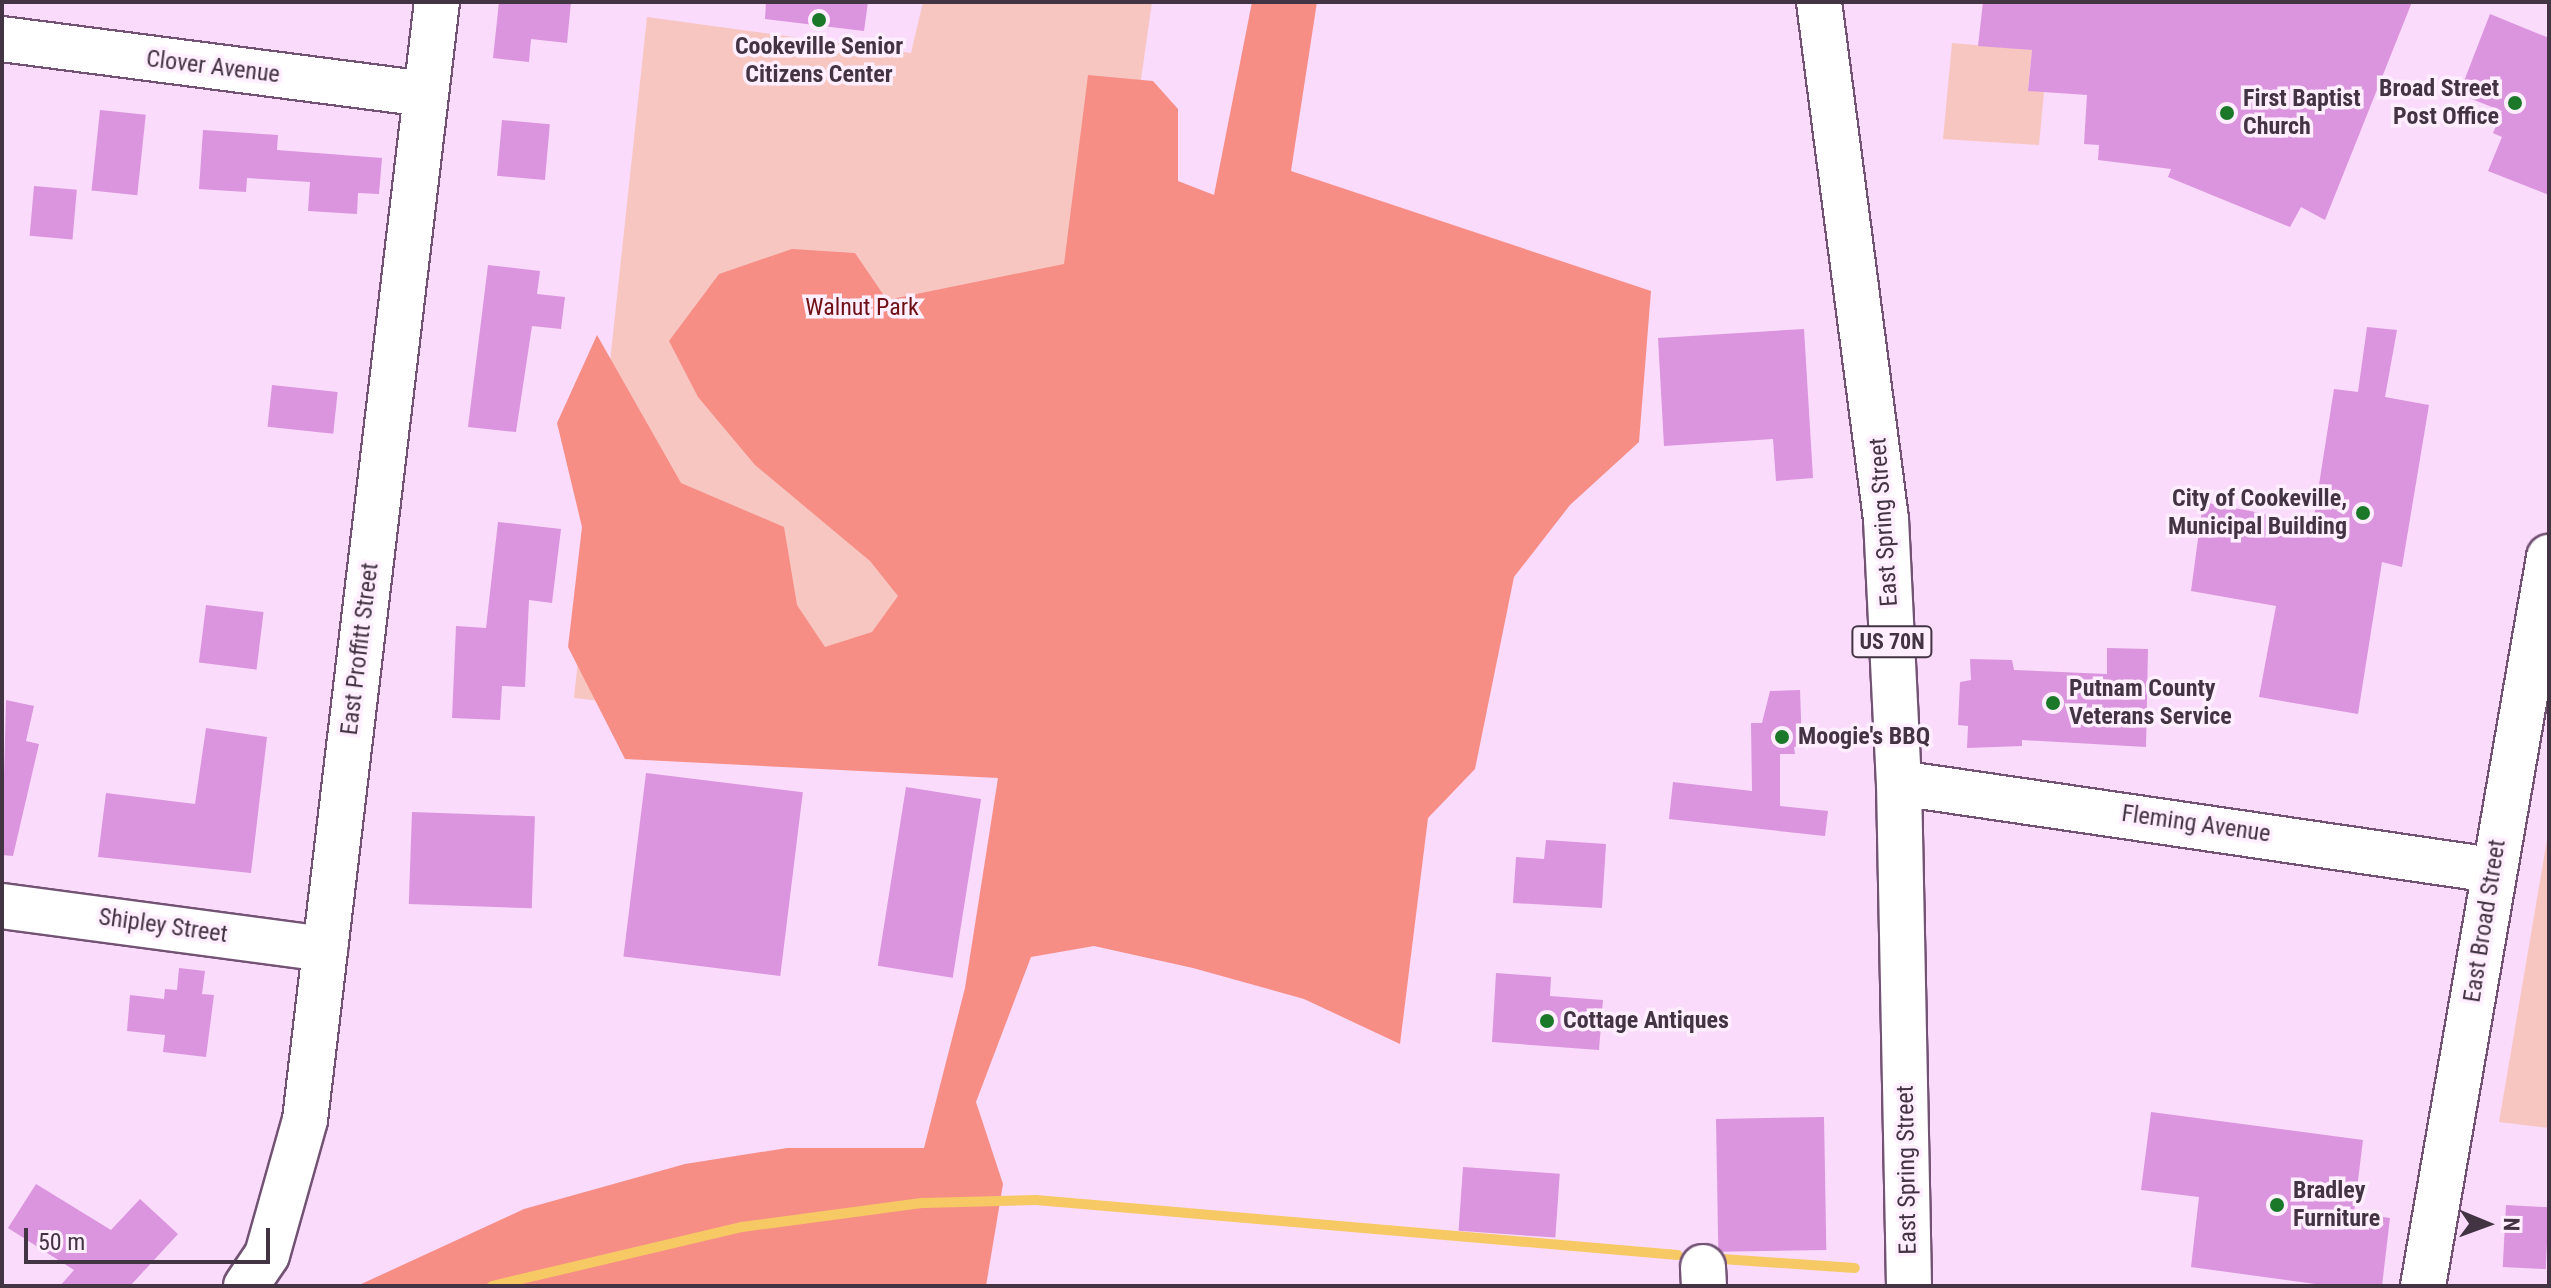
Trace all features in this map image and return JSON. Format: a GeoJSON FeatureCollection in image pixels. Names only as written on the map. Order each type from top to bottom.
{"type":"FeatureCollection","features":[{"type":"Feature","properties":{"kind":"street","name":"East Proffitt Street"},"geometry":{"type":"LineString","coordinates":[[246,1286],[267,1255],[305,1120],[437,2]]}},
{"type":"Feature","properties":{"kind":"street","name":"East Spring Street"},"geometry":{"type":"LineString","coordinates":[[1819,2],[1875,407],[1899,783],[1909,1286]]}},
{"type":"Feature","properties":{"kind":"street","name":"Clover Avenue"},"geometry":{"type":"LineString","coordinates":[[2,39],[425,94]]}},
{"type":"Feature","properties":{"kind":"street","name":"East Broad Street"},"geometry":{"type":"LineString","coordinates":[[2423,1286],[2492,870],[2549,557]]}},
{"type":"Feature","properties":{"kind":"street","name":"Fleming Avenue"},"geometry":{"type":"LineString","coordinates":[[1899,783],[2492,870]]}},
{"type":"Feature","properties":{"kind":"street","name":"Shipley Street"},"geometry":{"type":"LineString","coordinates":[[2,906],[325,949]]}},
{"type":"Feature","properties":{"kind":"green space","name":"Walnut Park"},"geometry":{"type":"Polygon","coordinates":[[[923,2],[1152,2],[1046,751],[574,698],[647,17],[911,53],[923,2]]]}},
{"type":"Feature","properties":{"kind":"green space"},"geometry":{"type":"Polygon","coordinates":[[[1252,2],[1317,2],[1291,171],[1651,291],[1639,442],[1570,505],[1514,577],[1475,769],[1428,818],[1400,1044],[1304,999],[1193,968],[1094,946],[1031,957],[976,1102],[1003,1184],[986,1286],[357,1286],[524,1209],[685,1164],[787,1148],[924,1148],[965,988],[998,778],[625,759],[568,647],[582,527],[557,423],[597,335],[681,483],[784,527],[797,605],[825,647],[872,632],[898,596],[870,561],[755,465],[698,397],[669,341],[719,274],[792,249],[855,253],[887,300],[1064,264],[1088,75],[1153,81],[1178,109],[1178,181],[1214,195],[1252,2]]]}},
{"type":"Feature","properties":{"kind":"green space"},"geometry":{"type":"Polygon","coordinates":[[[1952,43],[2032,50],[2028,90],[2044,92],[2039,145],[1943,139],[1952,43]]]}},
{"type":"Feature","properties":{"kind":"green space"},"geometry":{"type":"Polygon","coordinates":[[[2549,828],[2549,1128],[2499,1122],[2549,828]]]}},
{"type":"Feature","properties":{"kind":"building"},"geometry":{"type":"Polygon","coordinates":[[[499,2],[571,2],[567,43],[531,39],[529,62],[493,58],[499,2]]]}},
{"type":"Feature","properties":{"kind":"building","name":"Cookeville Senior Citizens Center"},"geometry":{"type":"Polygon","coordinates":[[[766,2],[868,2],[864,31],[765,19],[766,2]]]}},
{"type":"Feature","properties":{"kind":"building","name":"First Baptist Church"},"geometry":{"type":"Polygon","coordinates":[[[1983,2],[2412,2],[2325,220],[2301,207],[2290,227],[2168,177],[2171,169],[2098,160],[2099,145],[2084,144],[2087,95],[2028,91],[2032,50],[1978,46],[1983,2]]]}},
{"type":"Feature","properties":{"kind":"building","name":"Broad Street Post Office"},"geometry":{"type":"Polygon","coordinates":[[[2490,14],[2549,38],[2549,195],[2488,171],[2502,137],[2493,133],[2502,111],[2459,94],[2490,14]]]}},
{"type":"Feature","properties":{"kind":"building"},"geometry":{"type":"Polygon","coordinates":[[[100,110],[146,115],[137,195],[92,191],[100,110]]]}},
{"type":"Feature","properties":{"kind":"building"},"geometry":{"type":"Polygon","coordinates":[[[502,120],[550,124],[545,180],[497,176],[502,120]]]}},
{"type":"Feature","properties":{"kind":"building"},"geometry":{"type":"Polygon","coordinates":[[[203,130],[278,135],[277,150],[382,158],[379,194],[358,193],[357,214],[308,211],[310,182],[247,178],[246,192],[199,189],[203,130]]]}},
{"type":"Feature","properties":{"kind":"building"},"geometry":{"type":"Polygon","coordinates":[[[34,186],[77,190],[72,240],[30,236],[34,186]]]}},
{"type":"Feature","properties":{"kind":"building"},"geometry":{"type":"Polygon","coordinates":[[[488,265],[540,271],[537,294],[565,297],[561,329],[532,326],[516,432],[468,427],[488,265]]]}},
{"type":"Feature","properties":{"kind":"building","name":"City of Cookeville, Municipal Building"},"geometry":{"type":"Polygon","coordinates":[[[2367,327],[2397,330],[2385,397],[2429,405],[2402,567],[2382,562],[2358,714],[2259,697],[2276,606],[2191,591],[2203,502],[2313,523],[2334,389],[2358,392],[2367,327]]]}},
{"type":"Feature","properties":{"kind":"building"},"geometry":{"type":"Polygon","coordinates":[[[1804,329],[1813,478],[1776,481],[1773,439],[1664,446],[1658,338],[1804,329]]]}},
{"type":"Feature","properties":{"kind":"building"},"geometry":{"type":"Polygon","coordinates":[[[272,385],[338,392],[333,434],[268,427],[272,385]]]}},
{"type":"Feature","properties":{"kind":"building"},"geometry":{"type":"Polygon","coordinates":[[[498,522],[561,529],[552,603],[529,600],[525,687],[502,686],[500,720],[452,718],[456,626],[486,628],[498,522]]]}},
{"type":"Feature","properties":{"kind":"building"},"geometry":{"type":"Polygon","coordinates":[[[206,605],[264,612],[256,670],[199,663],[206,605]]]}},
{"type":"Feature","properties":{"kind":"building","name":"Putnam County Veterans Service"},"geometry":{"type":"Polygon","coordinates":[[[2107,648],[2148,649],[2146,747],[2022,740],[2022,746],[1967,748],[1968,726],[1958,725],[1960,682],[1971,680],[1970,659],[2012,660],[2014,670],[2107,674],[2107,648]]]}},
{"type":"Feature","properties":{"kind":"building"},"geometry":{"type":"Polygon","coordinates":[[[1800,690],[1802,747],[1794,747],[1795,754],[1780,754],[1780,806],[1828,811],[1825,836],[1669,819],[1673,782],[1752,791],[1751,723],[1762,723],[1770,691],[1800,690]]]}},
{"type":"Feature","properties":{"kind":"building"},"geometry":{"type":"Polygon","coordinates":[[[6,700],[34,706],[26,741],[39,744],[13,856],[2,855],[6,700]]]}},
{"type":"Feature","properties":{"kind":"building"},"geometry":{"type":"Polygon","coordinates":[[[206,728],[267,737],[251,873],[98,857],[106,793],[195,804],[206,728]]]}},
{"type":"Feature","properties":{"kind":"building"},"geometry":{"type":"Polygon","coordinates":[[[646,773],[803,792],[780,976],[623,957],[646,773]]]}},
{"type":"Feature","properties":{"kind":"building"},"geometry":{"type":"Polygon","coordinates":[[[906,787],[981,799],[953,978],[878,966],[906,787]]]}},
{"type":"Feature","properties":{"kind":"building"},"geometry":{"type":"Polygon","coordinates":[[[412,812],[535,816],[532,908],[409,904],[412,812]]]}},
{"type":"Feature","properties":{"kind":"building"},"geometry":{"type":"Polygon","coordinates":[[[1546,840],[1606,844],[1602,908],[1513,903],[1516,857],[1544,859],[1546,840]]]}},
{"type":"Feature","properties":{"kind":"building"},"geometry":{"type":"Polygon","coordinates":[[[179,968],[205,971],[202,994],[214,995],[206,1057],[163,1052],[165,1035],[127,1031],[130,995],[164,999],[165,989],[177,990],[179,968]]]}},
{"type":"Feature","properties":{"kind":"building","name":"Cottage Antiques"},"geometry":{"type":"Polygon","coordinates":[[[1496,973],[1551,977],[1550,996],[1603,1000],[1599,1050],[1492,1042],[1496,973]]]}},
{"type":"Feature","properties":{"kind":"building","name":"Bradley Furniture"},"geometry":{"type":"Polygon","coordinates":[[[2151,1112],[2363,1140],[2354,1213],[2390,1218],[2382,1286],[2330,1286],[2191,1267],[2199,1197],[2141,1190],[2151,1112]]]}},
{"type":"Feature","properties":{"kind":"building"},"geometry":{"type":"Polygon","coordinates":[[[1824,1117],[1826,1250],[1718,1252],[1716,1119],[1824,1117]]]}},
{"type":"Feature","properties":{"kind":"building"},"geometry":{"type":"Polygon","coordinates":[[[1463,1167],[1560,1174],[1555,1238],[1459,1231],[1463,1167]]]}},
{"type":"Feature","properties":{"kind":"building"},"geometry":{"type":"Polygon","coordinates":[[[36,1184],[111,1230],[140,1199],[178,1234],[130,1286],[60,1286],[74,1270],[8,1228],[36,1184]]]}},
{"type":"Feature","properties":{"kind":"building"},"geometry":{"type":"Polygon","coordinates":[[[2506,1205],[2549,1207],[2546,1269],[2503,1267],[2506,1205]]]}},
{"type":"Feature","properties":{"kind":"waterway"},"geometry":{"type":"LineString","coordinates":[[492,1286],[742,1227],[923,1203],[1036,1200],[1678,1255]]}},
{"type":"Feature","properties":{"kind":"waterway"},"geometry":{"type":"LineString","coordinates":[[1722,1259],[1855,1268]]}},
{"type":"Feature","properties":{"kind":"place","name":"Cookeville Senior Citizens Center"},"geometry":{"type":"Point","coordinates":[819,20]}},
{"type":"Feature","properties":{"kind":"place","name":"Broad Street Post Office"},"geometry":{"type":"Point","coordinates":[2515,103]}},
{"type":"Feature","properties":{"kind":"place","name":"First Baptist Church"},"geometry":{"type":"Point","coordinates":[2227,113]}},
{"type":"Feature","properties":{"kind":"place","name":"City of Cookeville, Municipal Building"},"geometry":{"type":"Point","coordinates":[2363,513]}},
{"type":"Feature","properties":{"kind":"place","name":"Putnam County Veterans Service"},"geometry":{"type":"Point","coordinates":[2053,703]}},
{"type":"Feature","properties":{"kind":"place","name":"Moogie's BBQ"},"geometry":{"type":"Point","coordinates":[1782,737]}},
{"type":"Feature","properties":{"kind":"place","name":"Cottage Antiques"},"geometry":{"type":"Point","coordinates":[1547,1021]}},
{"type":"Feature","properties":{"kind":"place","name":"Bradley Furniture"},"geometry":{"type":"Point","coordinates":[2277,1205]}}]}
